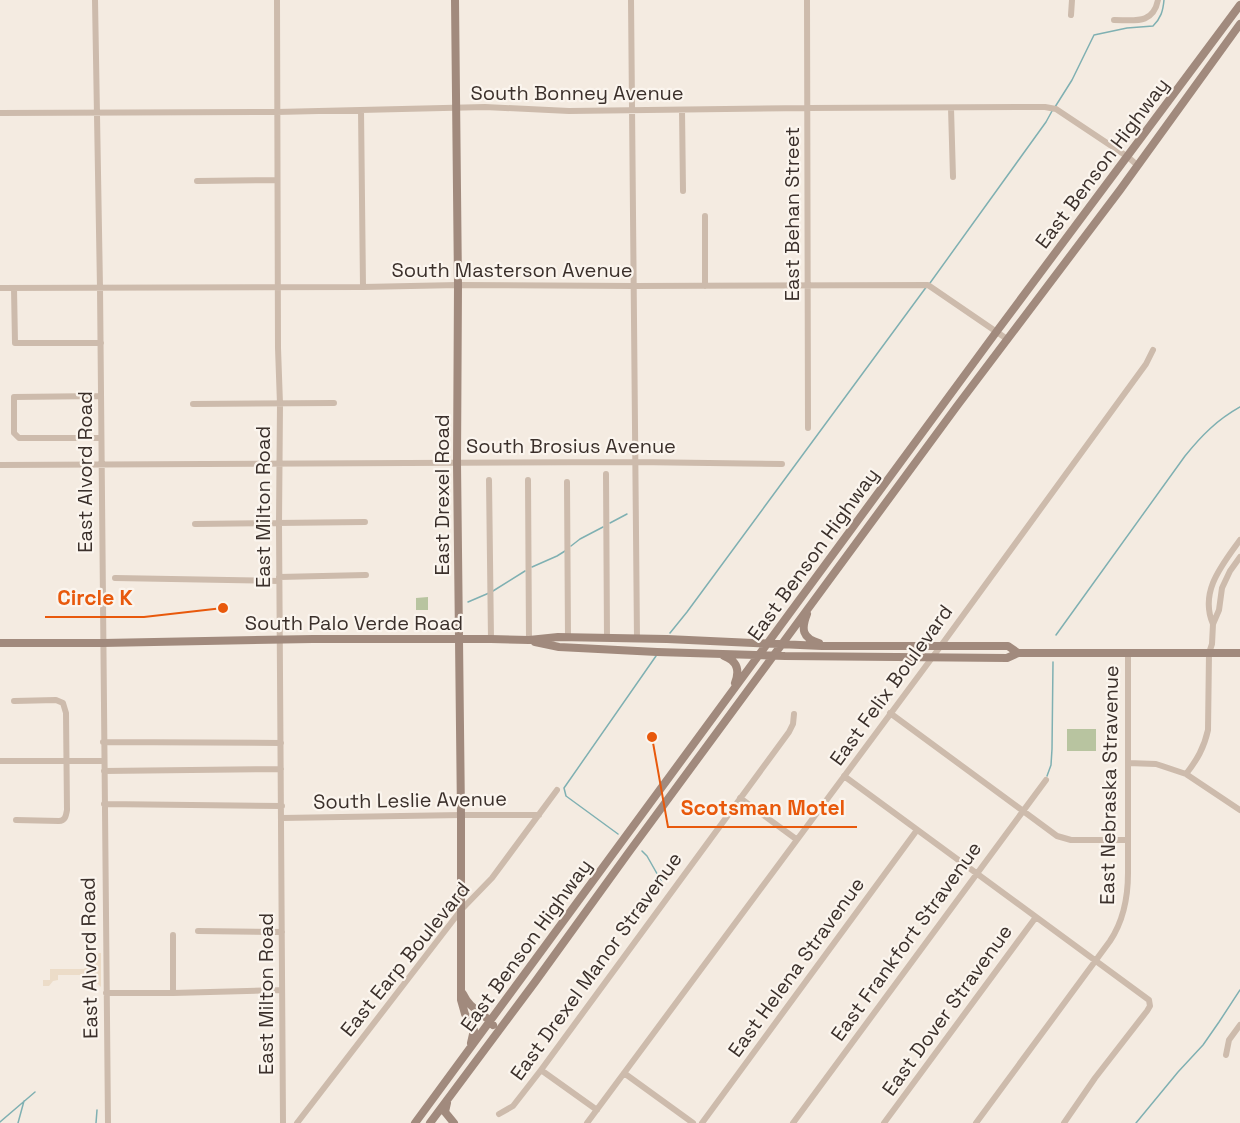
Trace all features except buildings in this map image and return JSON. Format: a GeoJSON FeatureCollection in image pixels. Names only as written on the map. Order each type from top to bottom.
{"type":"FeatureCollection","features":[{"type":"Feature","properties":{"kind":"main road","name":"East Drexel Road"},"geometry":{"type":"LineString","coordinates":[[455,0],[461,991],[463,1008],[474,1030],[470,1050]]}},
{"type":"Feature","properties":{"kind":"main road","name":"East Benson Highway"},"geometry":{"type":"LineString","coordinates":[[415,1123],[898,465],[1240,5]]}},
{"type":"Feature","properties":{"kind":"main road","name":"East Benson Highway"},"geometry":{"type":"LineString","coordinates":[[430,1123],[1007,339],[1120,190],[1240,24]]}},
{"type":"Feature","properties":{"kind":"main road"},"geometry":{"type":"LineString","coordinates":[[898,465],[909,472]]}},
{"type":"Feature","properties":{"kind":"main road"},"geometry":{"type":"LineString","coordinates":[[809,607],[804,620],[804,633],[809,640],[831,646]]}},
{"type":"Feature","properties":{"kind":"main road","name":"South Palo Verde Road"},"geometry":{"type":"LineString","coordinates":[[0,643],[280,639],[529,640],[568,637],[782,645],[1008,646],[1018,653]]}},
{"type":"Feature","properties":{"kind":"main road","name":"South Palo Verde Road"},"geometry":{"type":"LineString","coordinates":[[529,640],[559,647],[774,656],[1007,658],[1018,653],[1240,653]]}},
{"type":"Feature","properties":{"kind":"main road"},"geometry":{"type":"LineString","coordinates":[[717,654],[729,658],[736,664],[738,670],[738,676],[727,699]]}},
{"type":"Feature","properties":{"kind":"main road"},"geometry":{"type":"LineString","coordinates":[[461,991],[470,1006],[490,1021],[497,1032]]}},
{"type":"Feature","properties":{"kind":"main road"},"geometry":{"type":"LineString","coordinates":[[448,1099],[445,1112],[454,1123]]}},
{"type":"Feature","properties":{"kind":"main road"},"geometry":{"type":"LineString","coordinates":[[430,1123],[435,1123]]}},
{"type":"Feature","properties":{"kind":"street","name":"East Alvord Road"},"geometry":{"type":"LineString","coordinates":[[95,0],[101,343],[108,1123]]}},
{"type":"Feature","properties":{"kind":"street","name":"East Milton Road"},"geometry":{"type":"LineString","coordinates":[[277,0],[284,1123]]}},
{"type":"Feature","properties":{"kind":"street"},"geometry":{"type":"LineString","coordinates":[[631,0],[637,639]]}},
{"type":"Feature","properties":{"kind":"street","name":"East Behan Street"},"geometry":{"type":"LineString","coordinates":[[807,0],[808,428]]}},
{"type":"Feature","properties":{"kind":"street"},"geometry":{"type":"LineString","coordinates":[[1071,15],[1072,0]]}},
{"type":"Feature","properties":{"kind":"street"},"geometry":{"type":"LineString","coordinates":[[1114,20],[1145,19],[1154,12],[1158,0]]}},
{"type":"Feature","properties":{"kind":"street","name":"South Bonney Avenue"},"geometry":{"type":"LineString","coordinates":[[0,113],[277,112],[485,107],[569,111],[1045,107],[1056,110],[1137,165]]}},
{"type":"Feature","properties":{"kind":"street"},"geometry":{"type":"LineString","coordinates":[[951,108],[953,177]]}},
{"type":"Feature","properties":{"kind":"street"},"geometry":{"type":"LineString","coordinates":[[361,110],[363,287]]}},
{"type":"Feature","properties":{"kind":"street"},"geometry":{"type":"LineString","coordinates":[[682,110],[683,191]]}},
{"type":"Feature","properties":{"kind":"street"},"geometry":{"type":"LineString","coordinates":[[197,181],[277,180]]}},
{"type":"Feature","properties":{"kind":"street"},"geometry":{"type":"LineString","coordinates":[[705,216],[705,286]]}},
{"type":"Feature","properties":{"kind":"street","name":"South Masterson Avenue"},"geometry":{"type":"LineString","coordinates":[[0,288],[928,285],[1007,339]]}},
{"type":"Feature","properties":{"kind":"street"},"geometry":{"type":"LineString","coordinates":[[15,288],[15,343],[101,343]]}},
{"type":"Feature","properties":{"kind":"street","name":"East Felix Boulevard"},"geometry":{"type":"LineString","coordinates":[[587,1123],[932,658],[1139,374],[1152,350]]}},
{"type":"Feature","properties":{"kind":"street"},"geometry":{"type":"LineString","coordinates":[[101,396],[14,397],[14,433],[19,438],[101,438]]}},
{"type":"Feature","properties":{"kind":"street"},"geometry":{"type":"LineString","coordinates":[[194,404],[334,403]]}},
{"type":"Feature","properties":{"kind":"street","name":"South Brosius Avenue"},"geometry":{"type":"LineString","coordinates":[[0,465],[635,462],[782,464]]}},
{"type":"Feature","properties":{"kind":"street"},"geometry":{"type":"LineString","coordinates":[[606,474],[608,638]]}},
{"type":"Feature","properties":{"kind":"street"},"geometry":{"type":"LineString","coordinates":[[489,480],[491,639]]}},
{"type":"Feature","properties":{"kind":"street"},"geometry":{"type":"LineString","coordinates":[[528,480],[529,640]]}},
{"type":"Feature","properties":{"kind":"street"},"geometry":{"type":"LineString","coordinates":[[567,482],[568,637]]}},
{"type":"Feature","properties":{"kind":"street"},"geometry":{"type":"LineString","coordinates":[[195,524],[365,522]]}},
{"type":"Feature","properties":{"kind":"street"},"geometry":{"type":"LineString","coordinates":[[1186,774],[1206,743],[1208,730],[1209,653],[1213,643],[1213,624],[1209,614],[1212,584],[1240,540]]}},
{"type":"Feature","properties":{"kind":"street"},"geometry":{"type":"LineString","coordinates":[[1213,624],[1219,610],[1222,588],[1230,571],[1240,558],[1229,555]]}},
{"type":"Feature","properties":{"kind":"street"},"geometry":{"type":"LineString","coordinates":[[115,578],[279,579],[366,574]]}},
{"type":"Feature","properties":{"kind":"street","name":"East Nebraska Stravenue"},"geometry":{"type":"LineString","coordinates":[[976,1123],[1114,935],[1124,915],[1128,883],[1128,652]]}},
{"type":"Feature","properties":{"kind":"street"},"geometry":{"type":"LineString","coordinates":[[15,701],[65,701],[67,761],[67,821],[16,820]]}},
{"type":"Feature","properties":{"kind":"street"},"geometry":{"type":"LineString","coordinates":[[890,713],[1057,836],[1071,840],[1128,840]]}},
{"type":"Feature","properties":{"kind":"street","name":"East Drexel Manor Stravenue"},"geometry":{"type":"LineString","coordinates":[[499,1114],[513,1106],[541,1070],[789,732],[794,714]]}},
{"type":"Feature","properties":{"kind":"street"},"geometry":{"type":"LineString","coordinates":[[103,742],[281,743]]}},
{"type":"Feature","properties":{"kind":"street"},"geometry":{"type":"LineString","coordinates":[[0,761],[104,761]]}},
{"type":"Feature","properties":{"kind":"street"},"geometry":{"type":"LineString","coordinates":[[1128,763],[1156,764],[1186,774],[1240,810]]}},
{"type":"Feature","properties":{"kind":"street"},"geometry":{"type":"LineString","coordinates":[[104,771],[281,769]]}},
{"type":"Feature","properties":{"kind":"street"},"geometry":{"type":"LineString","coordinates":[[844,776],[1145,997],[1150,1003],[1147,1011],[1095,1078],[1064,1123]]}},
{"type":"Feature","properties":{"kind":"street","name":"East Frankfort Stravenue"},"geometry":{"type":"LineString","coordinates":[[793,1123],[1046,780]]}},
{"type":"Feature","properties":{"kind":"street","name":"East Earp Boulevard"},"geometry":{"type":"LineString","coordinates":[[297,1123],[461,910],[492,878],[557,790]]}},
{"type":"Feature","properties":{"kind":"street"},"geometry":{"type":"LineString","coordinates":[[740,798],[796,839]]}},
{"type":"Feature","properties":{"kind":"street"},"geometry":{"type":"LineString","coordinates":[[104,804],[282,806]]}},
{"type":"Feature","properties":{"kind":"street","name":"South Leslie Avenue"},"geometry":{"type":"LineString","coordinates":[[282,818],[539,815]]}},
{"type":"Feature","properties":{"kind":"street","name":"East Helena Stravenue"},"geometry":{"type":"LineString","coordinates":[[702,1123],[917,830]]}},
{"type":"Feature","properties":{"kind":"street","name":"East Dover Stravenue"},"geometry":{"type":"LineString","coordinates":[[884,1123],[1036,917]]}},
{"type":"Feature","properties":{"kind":"street"},"geometry":{"type":"LineString","coordinates":[[198,931],[282,932]]}},
{"type":"Feature","properties":{"kind":"street"},"geometry":{"type":"LineString","coordinates":[[172,935],[173,993]]}},
{"type":"Feature","properties":{"kind":"street"},"geometry":{"type":"LineString","coordinates":[[106,993],[282,990]]}},
{"type":"Feature","properties":{"kind":"street"},"geometry":{"type":"LineString","coordinates":[[1226,1055],[1229,1040],[1240,1026]]}},
{"type":"Feature","properties":{"kind":"street"},"geometry":{"type":"LineString","coordinates":[[541,1070],[597,1110]]}},
{"type":"Feature","properties":{"kind":"street"},"geometry":{"type":"LineString","coordinates":[[624,1073],[693,1123]]}},
{"type":"Feature","properties":{"kind":"green space"},"geometry":{"type":"Polygon","coordinates":[[[428,597],[428,610],[416,610],[416,598],[428,597]]]}},
{"type":"Feature","properties":{"kind":"green space"},"geometry":{"type":"Polygon","coordinates":[[[1067,729],[1096,729],[1096,751],[1067,751],[1067,729]]]}},
{"type":"Feature","properties":{"kind":"shaded area"},"geometry":{"type":"Polygon","coordinates":[[[101,953],[101,987],[89,975],[58,975],[58,980],[53,981],[49,986],[43,986],[43,980],[50,980],[50,969],[84,969],[101,953]]]}},
{"type":"Feature","properties":{"kind":"waterway"},"geometry":{"type":"LineString","coordinates":[[1055,107],[1072,80],[1094,35],[1127,28],[1153,26],[1161,14],[1164,0]]}},
{"type":"Feature","properties":{"kind":"waterway"},"geometry":{"type":"LineString","coordinates":[[930,283],[1052,111]]}},
{"type":"Feature","properties":{"kind":"waterway"},"geometry":{"type":"LineString","coordinates":[[670,633],[927,286]]}},
{"type":"Feature","properties":{"kind":"waterway"},"geometry":{"type":"LineString","coordinates":[[1056,635],[1185,456],[1210,428],[1240,407]]}},
{"type":"Feature","properties":{"kind":"waterway"},"geometry":{"type":"LineString","coordinates":[[610,523],[627,514]]}},
{"type":"Feature","properties":{"kind":"waterway"},"geometry":{"type":"LineString","coordinates":[[571,546],[603,527]]}},
{"type":"Feature","properties":{"kind":"waterway"},"geometry":{"type":"LineString","coordinates":[[532,567],[565,551]]}},
{"type":"Feature","properties":{"kind":"waterway"},"geometry":{"type":"LineString","coordinates":[[493,591],[525,571]]}},
{"type":"Feature","properties":{"kind":"waterway"},"geometry":{"type":"LineString","coordinates":[[468,602],[489,593]]}},
{"type":"Feature","properties":{"kind":"waterway"},"geometry":{"type":"LineString","coordinates":[[618,834],[566,796],[564,788],[656,656]]}},
{"type":"Feature","properties":{"kind":"waterway"},"geometry":{"type":"LineString","coordinates":[[1047,776],[1051,765],[1052,749],[1053,662]]}},
{"type":"Feature","properties":{"kind":"waterway"},"geometry":{"type":"LineString","coordinates":[[642,851],[664,886]]}},
{"type":"Feature","properties":{"kind":"waterway"},"geometry":{"type":"LineString","coordinates":[[1136,1123],[1203,1045],[1240,990]]}},
{"type":"Feature","properties":{"kind":"waterway"},"geometry":{"type":"LineString","coordinates":[[0,1122],[35,1092]]}},
{"type":"Feature","properties":{"kind":"waterway"},"geometry":{"type":"LineString","coordinates":[[18,1123],[24,1101]]}},
{"type":"Feature","properties":{"kind":"waterway"},"geometry":{"type":"LineString","coordinates":[[96,1123],[97,1110]]}},
{"type":"Feature","properties":{"kind":"place","name":"Circle K"},"geometry":{"type":"Point","coordinates":[223,608]}},
{"type":"Feature","properties":{"kind":"place","name":"Scotsman Motel"},"geometry":{"type":"Point","coordinates":[652,737]}}]}
